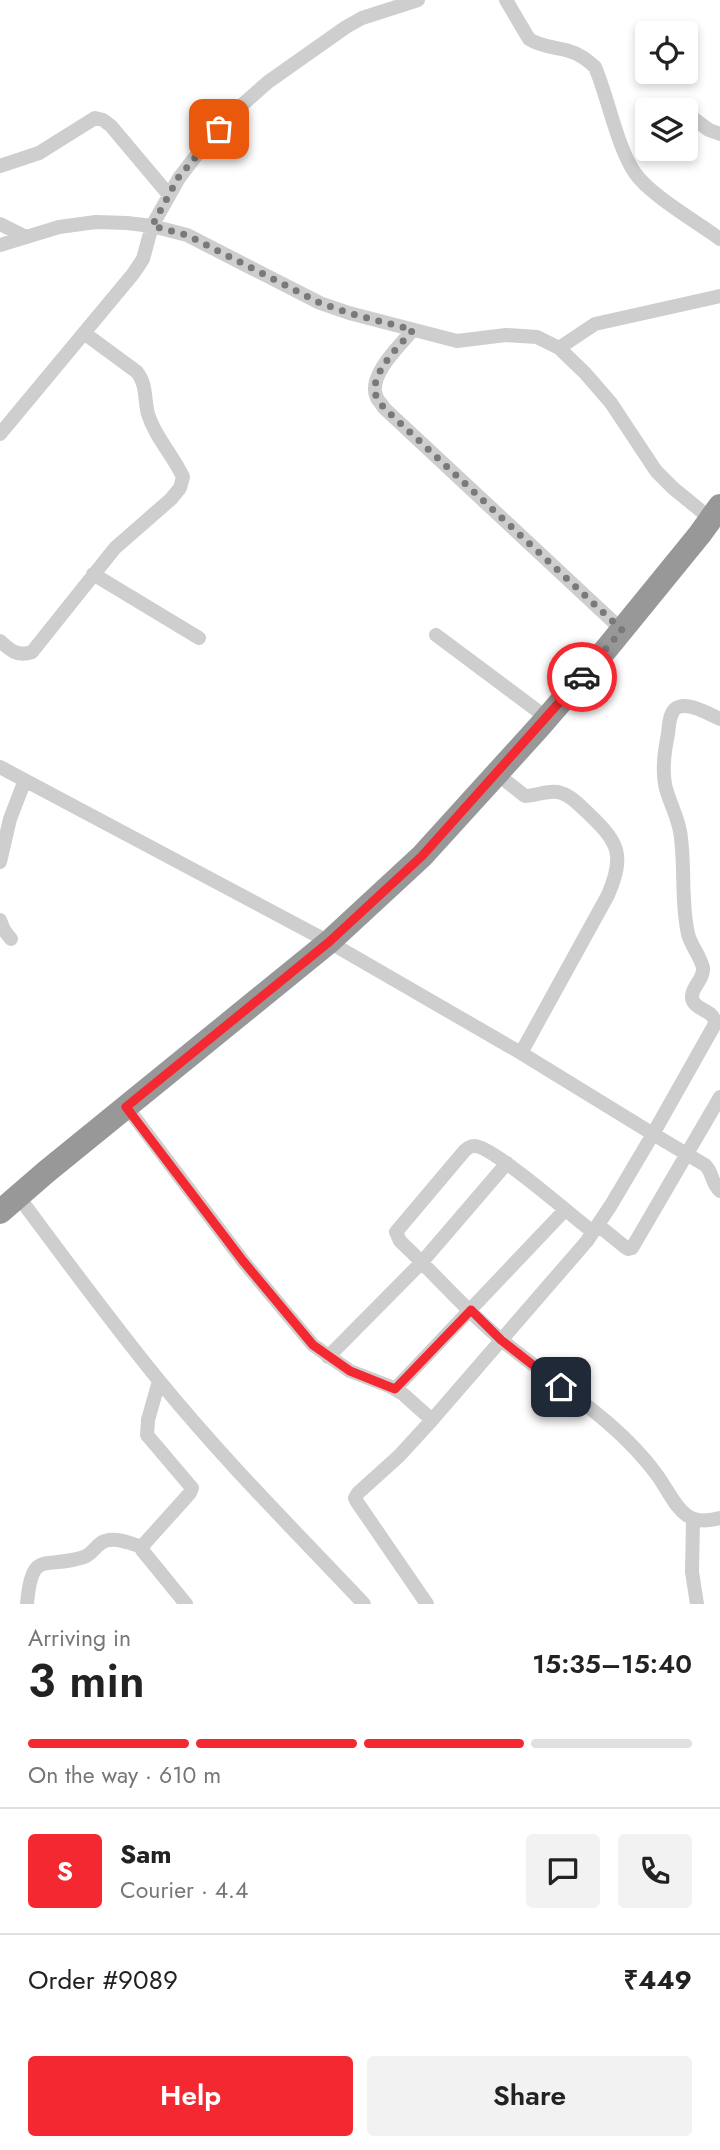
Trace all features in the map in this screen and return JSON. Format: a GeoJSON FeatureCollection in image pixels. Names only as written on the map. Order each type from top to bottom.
{"type":"FeatureCollection","features":[{"type":"Feature","properties":{"kind":"highway"},"geometry":{"type":"LineString","coordinates":[[9,1204],[329,942],[422,856],[547,718],[622,630],[715,512]]}},
{"type":"Feature","properties":{"kind":"street"},"geometry":{"type":"LineString","coordinates":[[0,434],[143,259],[152,226],[178,178],[233,113],[268,82],[346,27],[362,18],[418,0]]}},
{"type":"Feature","properties":{"kind":"street"},"geometry":{"type":"LineString","coordinates":[[506,0],[534,43],[577,54],[594,67],[625,153],[635,173],[650,189],[720,239]]}},
{"type":"Feature","properties":{"kind":"street"},"geometry":{"type":"LineString","coordinates":[[0,166],[39,153],[95,118],[111,126],[169,195]]}},
{"type":"Feature","properties":{"kind":"street"},"geometry":{"type":"LineString","coordinates":[[698,122],[720,134]]}},
{"type":"Feature","properties":{"kind":"street"},"geometry":{"type":"LineString","coordinates":[[0,245],[59,227],[96,222],[152,226],[187,235],[320,303],[349,313],[457,341],[506,335],[537,337],[559,348],[585,373],[611,403],[656,471],[673,488],[715,512]]}},
{"type":"Feature","properties":{"kind":"street"},"geometry":{"type":"LineString","coordinates":[[0,224],[26,237]]}},
{"type":"Feature","properties":{"kind":"street"},"geometry":{"type":"LineString","coordinates":[[559,348],[595,324],[720,296]]}},
{"type":"Feature","properties":{"kind":"street"},"geometry":{"type":"LineString","coordinates":[[413,330],[387,360],[378,375],[376,397],[384,408],[622,630]]}},
{"type":"Feature","properties":{"kind":"street"},"geometry":{"type":"LineString","coordinates":[[0,641],[17,654],[32,652],[115,548],[171,499],[180,488],[183,477],[153,426],[143,380],[137,372],[84,333]]}},
{"type":"Feature","properties":{"kind":"street"},"geometry":{"type":"LineString","coordinates":[[93,575],[199,638]]}},
{"type":"Feature","properties":{"kind":"street"},"geometry":{"type":"LineString","coordinates":[[436,635],[547,718]]}},
{"type":"Feature","properties":{"kind":"street"},"geometry":{"type":"LineString","coordinates":[[427,1604],[355,1498],[432,1420],[595,1228],[653,1134],[717,1020],[692,1000],[702,968],[689,936],[681,836],[666,790],[664,772],[670,722],[677,708],[688,706],[720,719]]}},
{"type":"Feature","properties":{"kind":"street"},"geometry":{"type":"LineString","coordinates":[[0,767],[329,942],[522,1054],[715,1169],[716,1187],[720,1191]]}},
{"type":"Feature","properties":{"kind":"street"},"geometry":{"type":"LineString","coordinates":[[497,774],[525,796],[552,791],[574,800],[606,830],[615,844],[618,859],[617,875],[608,895],[522,1054]]}},
{"type":"Feature","properties":{"kind":"street"},"geometry":{"type":"LineString","coordinates":[[0,862],[10,819],[25,780]]}},
{"type":"Feature","properties":{"kind":"street"},"geometry":{"type":"LineString","coordinates":[[0,920],[11,939]]}},
{"type":"Feature","properties":{"kind":"street"},"geometry":{"type":"LineString","coordinates":[[720,1097],[632,1248],[628,1249],[565,1210],[507,1163],[474,1146],[467,1148],[396,1232],[401,1241],[501,1340],[621,1434],[641,1454],[682,1512],[693,1520],[708,1521],[720,1518]]}},
{"type":"Feature","properties":{"kind":"street"},"geometry":{"type":"LineString","coordinates":[[126,1107],[243,1261],[313,1345],[350,1371],[395,1389],[432,1420]]}},
{"type":"Feature","properties":{"kind":"street"},"geometry":{"type":"LineString","coordinates":[[328,1357],[422,1262],[507,1163]]}},
{"type":"Feature","properties":{"kind":"street"},"geometry":{"type":"LineString","coordinates":[[9,1204],[242,1475],[363,1604]]}},
{"type":"Feature","properties":{"kind":"street"},"geometry":{"type":"LineString","coordinates":[[395,1389],[565,1210]]}},
{"type":"Feature","properties":{"kind":"street"},"geometry":{"type":"LineString","coordinates":[[159,1381],[148,1420],[147,1435],[192,1488],[143,1547],[144,1553],[186,1604]]}},
{"type":"Feature","properties":{"kind":"street"},"geometry":{"type":"LineString","coordinates":[[693,1520],[692,1572],[697,1604]]}},
{"type":"Feature","properties":{"kind":"street"},"geometry":{"type":"LineString","coordinates":[[27,1604],[32,1573],[43,1563],[84,1558],[106,1540],[143,1547]]}},
{"type":"Feature","properties":{"kind":"way so far"},"geometry":{"type":"LineString","coordinates":[[219,129],[178,178],[152,226],[187,235],[320,303],[413,330],[387,360],[378,375],[376,397],[384,408],[622,630],[582,677]]}},
{"type":"Feature","properties":{"kind":"route"},"geometry":{"type":"LineString","coordinates":[[561,1387],[501,1340],[471,1310],[395,1389],[350,1371],[328,1357],[313,1345],[243,1261],[126,1107],[329,942],[422,856],[582,677]]}}]}
